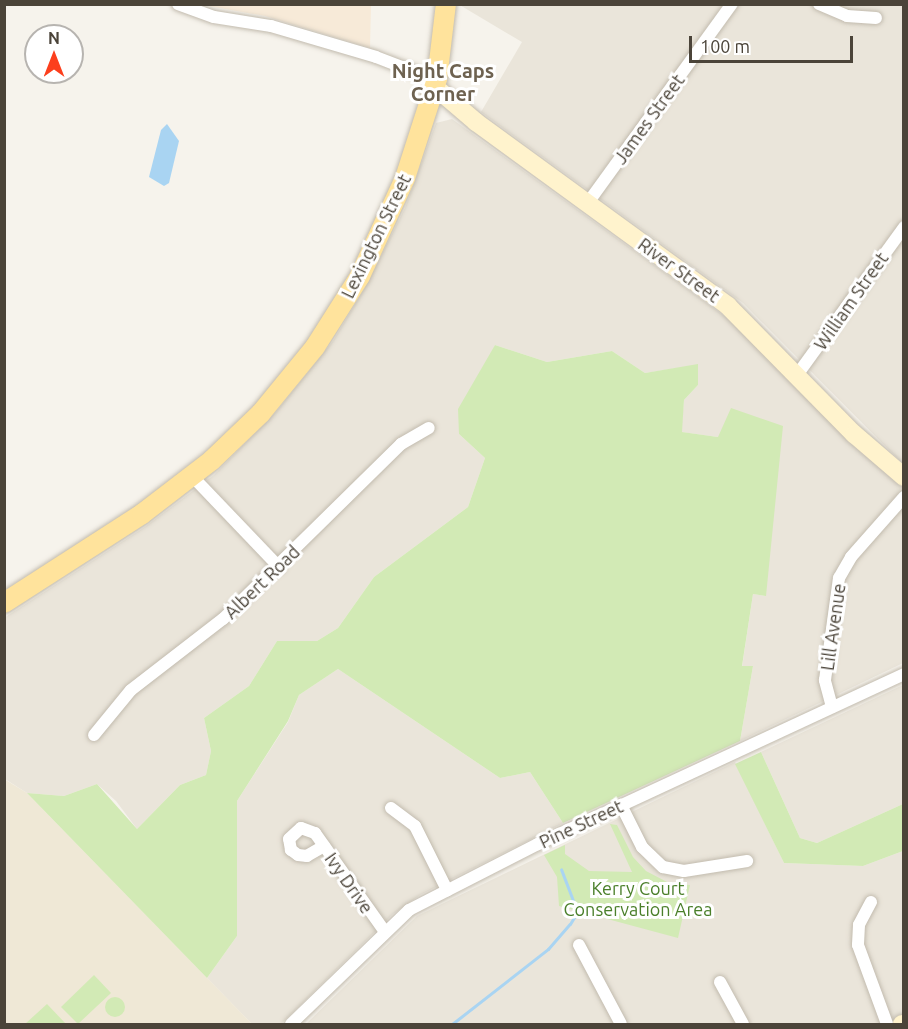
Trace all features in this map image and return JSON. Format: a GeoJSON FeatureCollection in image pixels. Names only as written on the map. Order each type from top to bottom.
{"type":"FeatureCollection","features":[{"type":"Feature","properties":{"kind":"main road","name":"Lexington Street"},"geometry":{"type":"LineString","coordinates":[[4,603],[131,521],[192,476],[261,413],[300,366],[343,305],[394,204],[435,87],[446,4]]}},
{"type":"Feature","properties":{"kind":"street"},"geometry":{"type":"LineString","coordinates":[[178,4],[214,17],[271,26],[376,57],[415,72],[435,87]]}},
{"type":"Feature","properties":{"kind":"street"},"geometry":{"type":"LineString","coordinates":[[819,4],[847,16],[876,18]]}},
{"type":"Feature","properties":{"kind":"street","name":"James Street"},"geometry":{"type":"LineString","coordinates":[[587,204],[731,5]]}},
{"type":"Feature","properties":{"kind":"street","name":"River Street"},"geometry":{"type":"LineString","coordinates":[[435,87],[587,204],[728,306],[902,474]]}},
{"type":"Feature","properties":{"kind":"street","name":"William Street"},"geometry":{"type":"LineString","coordinates":[[797,375],[903,226]]}},
{"type":"Feature","properties":{"kind":"street","name":"Albert Road"},"geometry":{"type":"LineString","coordinates":[[94,735],[113,709],[138,683],[223,619],[279,567],[401,444],[429,428]]}},
{"type":"Feature","properties":{"kind":"street"},"geometry":{"type":"LineString","coordinates":[[192,476],[279,567]]}},
{"type":"Feature","properties":{"kind":"street","name":"Lill Avenue"},"geometry":{"type":"LineString","coordinates":[[832,707],[825,674],[839,578],[851,556],[903,496]]}},
{"type":"Feature","properties":{"kind":"street","name":"Pine Street"},"geometry":{"type":"LineString","coordinates":[[291,1024],[409,910],[621,805],[903,674]]}},
{"type":"Feature","properties":{"kind":"street"},"geometry":{"type":"LineString","coordinates":[[621,805],[642,847],[663,867],[684,871],[747,861]]}},
{"type":"Feature","properties":{"kind":"street"},"geometry":{"type":"LineString","coordinates":[[391,808],[414,826],[447,890]]}},
{"type":"Feature","properties":{"kind":"street","name":"Ivy Drive"},"geometry":{"type":"LineString","coordinates":[[324,846],[303,856],[291,850],[289,839],[293,832],[306,828],[315,833],[385,932]]}},
{"type":"Feature","properties":{"kind":"street"},"geometry":{"type":"LineString","coordinates":[[871,902],[859,925],[858,945],[887,1024]]}},
{"type":"Feature","properties":{"kind":"street"},"geometry":{"type":"LineString","coordinates":[[579,945],[621,1024]]}},
{"type":"Feature","properties":{"kind":"street"},"geometry":{"type":"LineString","coordinates":[[720,982],[742,1024]]}},
{"type":"Feature","properties":{"kind":"shaded area"},"geometry":{"type":"Polygon","coordinates":[[[458,4],[903,5],[903,464],[743,303],[481,112],[522,42],[458,4]]]}},
{"type":"Feature","properties":{"kind":"shaded area"},"geometry":{"type":"Polygon","coordinates":[[[203,5],[371,5],[370,48],[265,16],[203,5]]]}},
{"type":"Feature","properties":{"kind":"shaded area"},"geometry":{"type":"Polygon","coordinates":[[[452,119],[727,318],[903,484],[903,663],[740,741],[753,666],[742,667],[753,594],[765,596],[718,437],[681,432],[684,400],[698,385],[698,365],[645,373],[612,351],[547,362],[495,345],[459,434],[485,458],[468,507],[374,577],[338,628],[317,641],[277,641],[249,686],[204,718],[211,751],[206,775],[180,785],[137,829],[116,801],[97,784],[64,796],[27,793],[5,779],[4,618],[145,527],[214,475],[276,412],[333,341],[366,286],[405,208],[436,123],[452,119]]]}},
{"type":"Feature","properties":{"kind":"shaded area"},"geometry":{"type":"Polygon","coordinates":[[[338,669],[500,778],[530,772],[563,823],[420,895],[393,914],[281,1024],[252,1024],[207,978],[237,936],[237,801],[288,722],[299,695],[338,669]]]}},
{"type":"Feature","properties":{"kind":"shaded area"},"geometry":{"type":"Polygon","coordinates":[[[903,685],[903,804],[817,843],[800,838],[761,752],[903,685]]]}},
{"type":"Feature","properties":{"kind":"shaded area"},"geometry":{"type":"Polygon","coordinates":[[[735,762],[784,863],[863,866],[903,851],[903,1017],[881,1024],[306,1024],[417,916],[735,762]]]}},
{"type":"Feature","properties":{"kind":"shaded area"},"geometry":{"type":"Polygon","coordinates":[[[4,779],[27,793],[252,1024],[5,1024],[4,779]]]}},
{"type":"Feature","properties":{"kind":"green space"},"geometry":{"type":"Polygon","coordinates":[[[495,345],[547,362],[612,351],[645,373],[698,364],[698,385],[684,400],[682,432],[718,437],[731,408],[783,426],[766,596],[753,594],[742,666],[753,666],[740,741],[563,823],[530,772],[500,778],[338,669],[299,695],[288,721],[237,801],[237,936],[207,978],[27,793],[64,796],[97,784],[137,829],[180,785],[206,775],[211,751],[204,718],[249,686],[277,641],[317,641],[338,628],[374,577],[468,507],[485,458],[459,434],[458,409],[495,345]]]}},
{"type":"Feature","properties":{"kind":"green space"},"geometry":{"type":"Polygon","coordinates":[[[761,752],[800,838],[817,843],[903,804],[903,851],[863,866],[784,863],[735,764],[761,752]]]}},
{"type":"Feature","properties":{"kind":"green space","name":"Kerry Court Conservation Area"},"geometry":{"type":"Polygon","coordinates":[[[610,824],[617,825],[633,857],[646,871],[669,883],[690,885],[678,938],[559,906],[557,877],[544,855],[565,845],[565,854],[589,871],[632,872],[610,824]]]}},
{"type":"Feature","properties":{"kind":"green space"},"geometry":{"type":"Polygon","coordinates":[[[94,975],[111,993],[78,1024],[61,1007],[94,975]]]}},
{"type":"Feature","properties":{"kind":"green space"},"geometry":{"type":"Polygon","coordinates":[[[115,997],[122,1000],[125,1007],[122,1014],[115,1017],[108,1014],[105,1007],[108,1000],[115,997]]]}},
{"type":"Feature","properties":{"kind":"green space"},"geometry":{"type":"Polygon","coordinates":[[[47,1004],[66,1024],[25,1024],[47,1004]]]}},
{"type":"Feature","properties":{"kind":"water"},"geometry":{"type":"Polygon","coordinates":[[[167,124],[179,141],[169,183],[164,186],[149,177],[161,130],[167,124]]]}},
{"type":"Feature","properties":{"kind":"waterway"},"geometry":{"type":"LineString","coordinates":[[452,1024],[548,949],[570,924],[576,914],[561,869]]}},
{"type":"Feature","properties":{"kind":"district","name":"Night Caps Corner"},"geometry":{"type":"Point","coordinates":[443,82]}}]}
